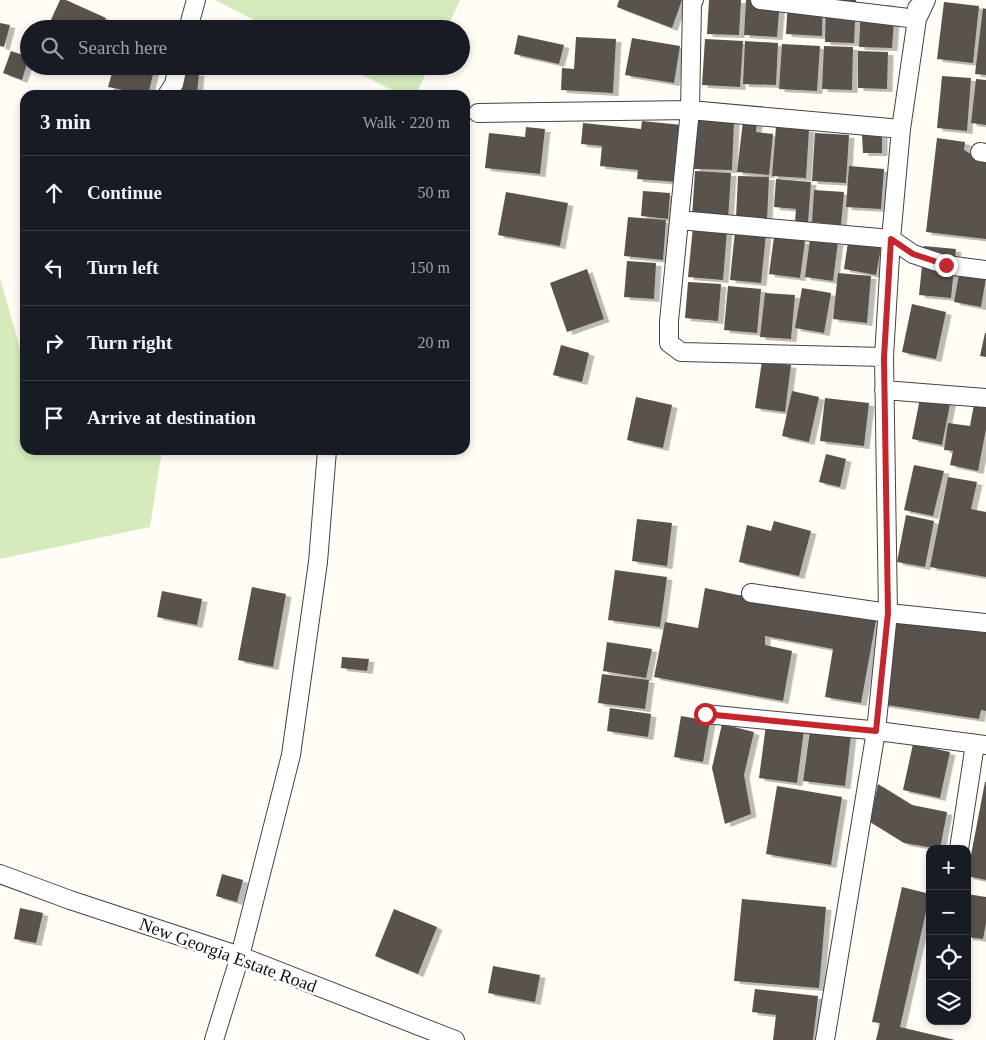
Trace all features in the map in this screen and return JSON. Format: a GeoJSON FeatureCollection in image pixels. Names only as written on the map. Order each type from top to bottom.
{"type":"FeatureCollection","features":[{"type":"Feature","properties":{"kind":"street"},"geometry":{"type":"LineString","coordinates":[[190,20],[196,0]]}},
{"type":"Feature","properties":{"kind":"street"},"geometry":{"type":"LineString","coordinates":[[694,0],[692,2],[690,110],[669,321],[669,343],[681,352],[884,358]]}},
{"type":"Feature","properties":{"kind":"street"},"geometry":{"type":"LineString","coordinates":[[760,0],[917,18]]}},
{"type":"Feature","properties":{"kind":"street"},"geometry":{"type":"LineString","coordinates":[[825,1040],[876,731],[888,613],[884,358],[891,239],[902,129],[917,18],[917,0]]}},
{"type":"Feature","properties":{"kind":"street"},"geometry":{"type":"LineString","coordinates":[[917,18],[926,0]]}},
{"type":"Feature","properties":{"kind":"street"},"geometry":{"type":"LineString","coordinates":[[170,90],[176,75]]}},
{"type":"Feature","properties":{"kind":"street"},"geometry":{"type":"LineString","coordinates":[[478,113],[690,110],[902,129]]}},
{"type":"Feature","properties":{"kind":"street"},"geometry":{"type":"LineString","coordinates":[[679,220],[891,239],[913,254],[921,257],[946,265],[986,270]]}},
{"type":"Feature","properties":{"kind":"street"},"geometry":{"type":"LineString","coordinates":[[884,390],[986,398]]}},
{"type":"Feature","properties":{"kind":"street"},"geometry":{"type":"LineString","coordinates":[[214,1040],[240,956],[290,755],[318,562],[327,455]]}},
{"type":"Feature","properties":{"kind":"street"},"geometry":{"type":"LineString","coordinates":[[751,593],[888,613],[986,622]]}},
{"type":"Feature","properties":{"kind":"street"},"geometry":{"type":"LineString","coordinates":[[705,714],[876,731],[980,744],[960,845]]}},
{"type":"Feature","properties":{"kind":"street","name":"New Georgia Estate Road"},"geometry":{"type":"LineString","coordinates":[[0,874],[70,900],[240,956],[455,1040]]}},
{"type":"Feature","properties":{"kind":"green space"},"geometry":{"type":"Polygon","coordinates":[[[215,0],[460,0],[451,20],[254,20],[215,0]]]}},
{"type":"Feature","properties":{"kind":"green space"},"geometry":{"type":"Polygon","coordinates":[[[363,75],[425,75],[418,90],[392,90],[363,75]]]}},
{"type":"Feature","properties":{"kind":"green space"},"geometry":{"type":"Polygon","coordinates":[[[0,278],[20,348],[20,455],[161,455],[150,527],[0,559],[0,278]]]}},
{"type":"Feature","properties":{"kind":"building"},"geometry":{"type":"Polygon","coordinates":[[[60,0],[66,0],[106,18],[105,20],[51,20],[60,0]]]}},
{"type":"Feature","properties":{"kind":"building"},"geometry":{"type":"Polygon","coordinates":[[[619,0],[682,0],[672,28],[617,7],[619,0]]]}},
{"type":"Feature","properties":{"kind":"building"},"geometry":{"type":"Polygon","coordinates":[[[709,0],[741,0],[739,35],[707,34],[709,0]]]}},
{"type":"Feature","properties":{"kind":"building"},"geometry":{"type":"Polygon","coordinates":[[[746,0],[780,0],[777,37],[744,35],[746,0]]]}},
{"type":"Feature","properties":{"kind":"building"},"geometry":{"type":"Polygon","coordinates":[[[788,0],[823,0],[822,36],[786,34],[788,0]]]}},
{"type":"Feature","properties":{"kind":"building"},"geometry":{"type":"Polygon","coordinates":[[[826,0],[856,0],[854,43],[825,42],[826,0]]]}},
{"type":"Feature","properties":{"kind":"building"},"geometry":{"type":"Polygon","coordinates":[[[944,2],[979,6],[973,63],[937,59],[944,2]]]}},
{"type":"Feature","properties":{"kind":"building"},"geometry":{"type":"Polygon","coordinates":[[[861,4],[895,6],[892,48],[859,47],[861,4]]]}},
{"type":"Feature","properties":{"kind":"building"},"geometry":{"type":"Polygon","coordinates":[[[983,8],[986,9],[986,75],[975,74],[983,8]]]}},
{"type":"Feature","properties":{"kind":"building"},"geometry":{"type":"Polygon","coordinates":[[[0,23],[10,25],[4,47],[0,46],[0,23]]]}},
{"type":"Feature","properties":{"kind":"building"},"geometry":{"type":"Polygon","coordinates":[[[518,35],[564,45],[559,64],[514,54],[518,35]]]}},
{"type":"Feature","properties":{"kind":"building"},"geometry":{"type":"Polygon","coordinates":[[[576,37],[616,39],[613,93],[561,90],[562,68],[574,69],[576,37]]]}},
{"type":"Feature","properties":{"kind":"building"},"geometry":{"type":"Polygon","coordinates":[[[632,38],[680,46],[674,83],[625,75],[632,38]]]}},
{"type":"Feature","properties":{"kind":"building"},"geometry":{"type":"Polygon","coordinates":[[[705,39],[743,41],[740,87],[702,85],[705,39]]]}},
{"type":"Feature","properties":{"kind":"building"},"geometry":{"type":"Polygon","coordinates":[[[745,41],[778,43],[776,85],[743,84],[745,41]]]}},
{"type":"Feature","properties":{"kind":"building"},"geometry":{"type":"Polygon","coordinates":[[[782,44],[820,46],[817,91],[779,89],[782,44]]]}},
{"type":"Feature","properties":{"kind":"building"},"geometry":{"type":"Polygon","coordinates":[[[824,46],[853,47],[852,90],[822,89],[824,46]]]}},
{"type":"Feature","properties":{"kind":"building"},"geometry":{"type":"Polygon","coordinates":[[[11,51],[20,54],[20,75],[24,75],[22,80],[3,73],[11,51]]]}},
{"type":"Feature","properties":{"kind":"building"},"geometry":{"type":"Polygon","coordinates":[[[858,51],[888,52],[887,89],[858,88],[858,51]]]}},
{"type":"Feature","properties":{"kind":"building"},"geometry":{"type":"Polygon","coordinates":[[[111,75],[153,75],[149,90],[123,90],[108,87],[111,75]]]}},
{"type":"Feature","properties":{"kind":"building"},"geometry":{"type":"Polygon","coordinates":[[[183,75],[199,75],[197,90],[181,90],[183,75]]]}},
{"type":"Feature","properties":{"kind":"building"},"geometry":{"type":"Polygon","coordinates":[[[942,76],[971,78],[967,131],[937,128],[942,76]]]}},
{"type":"Feature","properties":{"kind":"building"},"geometry":{"type":"Polygon","coordinates":[[[976,79],[986,80],[986,125],[971,123],[976,79]]]}},
{"type":"Feature","properties":{"kind":"building"},"geometry":{"type":"Polygon","coordinates":[[[696,119],[734,121],[732,170],[694,169],[696,119]]]}},
{"type":"Feature","properties":{"kind":"building"},"geometry":{"type":"Polygon","coordinates":[[[642,121],[682,125],[677,182],[637,179],[638,170],[600,166],[602,146],[581,144],[583,123],[641,129],[642,121]]]}},
{"type":"Feature","properties":{"kind":"building"},"geometry":{"type":"Polygon","coordinates":[[[743,121],[757,123],[756,132],[773,134],[769,175],[737,172],[743,121]]]}},
{"type":"Feature","properties":{"kind":"building"},"geometry":{"type":"Polygon","coordinates":[[[526,127],[545,129],[540,174],[485,168],[489,133],[525,137],[526,127]]]}},
{"type":"Feature","properties":{"kind":"building"},"geometry":{"type":"Polygon","coordinates":[[[776,127],[809,129],[806,178],[772,176],[776,127]]]}},
{"type":"Feature","properties":{"kind":"building"},"geometry":{"type":"Polygon","coordinates":[[[815,133],[849,135],[846,183],[812,181],[815,133]]]}},
{"type":"Feature","properties":{"kind":"building"},"geometry":{"type":"Polygon","coordinates":[[[862,135],[882,135],[882,153],[863,153],[862,135]]]}},
{"type":"Feature","properties":{"kind":"building"},"geometry":{"type":"Polygon","coordinates":[[[937,138],[965,142],[964,150],[986,163],[986,239],[926,232],[937,138]]]}},
{"type":"Feature","properties":{"kind":"building"},"geometry":{"type":"Polygon","coordinates":[[[849,166],[884,169],[881,209],[846,207],[849,166]]]}},
{"type":"Feature","properties":{"kind":"building"},"geometry":{"type":"Polygon","coordinates":[[[695,171],[731,173],[728,220],[692,218],[695,171]]]}},
{"type":"Feature","properties":{"kind":"building"},"geometry":{"type":"Polygon","coordinates":[[[738,176],[769,177],[767,220],[736,218],[738,176]]]}},
{"type":"Feature","properties":{"kind":"building"},"geometry":{"type":"Polygon","coordinates":[[[776,179],[811,182],[808,223],[795,222],[796,209],[774,207],[776,179]]]}},
{"type":"Feature","properties":{"kind":"building"},"geometry":{"type":"Polygon","coordinates":[[[814,190],[844,192],[841,225],[812,222],[814,190]]]}},
{"type":"Feature","properties":{"kind":"building"},"geometry":{"type":"Polygon","coordinates":[[[643,191],[670,193],[668,219],[641,216],[643,191]]]}},
{"type":"Feature","properties":{"kind":"building"},"geometry":{"type":"Polygon","coordinates":[[[506,192],[568,203],[560,246],[498,235],[506,192]]]}},
{"type":"Feature","properties":{"kind":"building"},"geometry":{"type":"Polygon","coordinates":[[[628,217],[666,220],[663,260],[624,256],[628,217]]]}},
{"type":"Feature","properties":{"kind":"building"},"geometry":{"type":"Polygon","coordinates":[[[693,227],[727,230],[723,280],[688,277],[693,227]]]}},
{"type":"Feature","properties":{"kind":"building"},"geometry":{"type":"Polygon","coordinates":[[[735,231],[766,234],[761,283],[730,280],[735,231]]]}},
{"type":"Feature","properties":{"kind":"building"},"geometry":{"type":"Polygon","coordinates":[[[774,237],[805,241],[800,278],[769,274],[774,237]]]}},
{"type":"Feature","properties":{"kind":"building"},"geometry":{"type":"Polygon","coordinates":[[[810,239],[838,242],[833,281],[805,277],[810,239]]]}},
{"type":"Feature","properties":{"kind":"building"},"geometry":{"type":"Polygon","coordinates":[[[848,242],[881,248],[876,275],[844,269],[848,242]]]}},
{"type":"Feature","properties":{"kind":"building"},"geometry":{"type":"Polygon","coordinates":[[[924,246],[956,249],[951,298],[919,295],[924,246]]]}},
{"type":"Feature","properties":{"kind":"building"},"geometry":{"type":"Polygon","coordinates":[[[962,257],[986,262],[986,278],[981,307],[954,302],[962,257]]]}},
{"type":"Feature","properties":{"kind":"building"},"geometry":{"type":"Polygon","coordinates":[[[627,261],[656,263],[654,299],[624,297],[627,261]]]}},
{"type":"Feature","properties":{"kind":"building"},"geometry":{"type":"Polygon","coordinates":[[[587,269],[604,319],[567,332],[550,283],[587,269]]]}},
{"type":"Feature","properties":{"kind":"building"},"geometry":{"type":"Polygon","coordinates":[[[838,273],[871,276],[867,323],[833,319],[838,273]]]}},
{"type":"Feature","properties":{"kind":"building"},"geometry":{"type":"Polygon","coordinates":[[[688,282],[721,284],[718,321],[685,318],[688,282]]]}},
{"type":"Feature","properties":{"kind":"building"},"geometry":{"type":"Polygon","coordinates":[[[728,286],[761,289],[757,333],[724,330],[728,286]]]}},
{"type":"Feature","properties":{"kind":"building"},"geometry":{"type":"Polygon","coordinates":[[[802,288],[831,293],[824,333],[795,328],[802,288]]]}},
{"type":"Feature","properties":{"kind":"building"},"geometry":{"type":"Polygon","coordinates":[[[765,293],[795,295],[791,339],[760,337],[765,293]]]}},
{"type":"Feature","properties":{"kind":"building"},"geometry":{"type":"Polygon","coordinates":[[[912,304],[946,312],[936,359],[902,352],[912,304]]]}},
{"type":"Feature","properties":{"kind":"building"},"geometry":{"type":"Polygon","coordinates":[[[986,333],[986,357],[980,356],[986,333]]]}},
{"type":"Feature","properties":{"kind":"building"},"geometry":{"type":"Polygon","coordinates":[[[561,345],[589,353],[582,382],[553,375],[561,345]]]}},
{"type":"Feature","properties":{"kind":"building"},"geometry":{"type":"Polygon","coordinates":[[[762,361],[791,365],[785,412],[755,408],[762,361]]]}},
{"type":"Feature","properties":{"kind":"building"},"geometry":{"type":"Polygon","coordinates":[[[922,388],[952,394],[942,445],[912,439],[922,388]]]}},
{"type":"Feature","properties":{"kind":"building"},"geometry":{"type":"Polygon","coordinates":[[[977,388],[986,390],[986,429],[978,471],[950,465],[953,451],[944,450],[948,423],[970,426],[977,388]]]}},
{"type":"Feature","properties":{"kind":"building"},"geometry":{"type":"Polygon","coordinates":[[[792,391],[819,397],[809,442],[782,436],[792,391]]]}},
{"type":"Feature","properties":{"kind":"building"},"geometry":{"type":"Polygon","coordinates":[[[636,397],[672,405],[663,448],[627,440],[636,397]]]}},
{"type":"Feature","properties":{"kind":"building"},"geometry":{"type":"Polygon","coordinates":[[[825,398],[869,403],[864,446],[820,441],[825,398]]]}},
{"type":"Feature","properties":{"kind":"building"},"geometry":{"type":"Polygon","coordinates":[[[826,454],[846,459],[840,487],[819,482],[826,454]]]}},
{"type":"Feature","properties":{"kind":"building"},"geometry":{"type":"Polygon","coordinates":[[[914,465],[944,471],[933,516],[904,510],[914,465]]]}},
{"type":"Feature","properties":{"kind":"building"},"geometry":{"type":"Polygon","coordinates":[[[948,477],[977,482],[971,509],[986,512],[986,577],[930,567],[948,477]]]}},
{"type":"Feature","properties":{"kind":"building"},"geometry":{"type":"Polygon","coordinates":[[[906,515],[934,521],[925,567],[897,562],[906,515]]]}},
{"type":"Feature","properties":{"kind":"building"},"geometry":{"type":"Polygon","coordinates":[[[637,519],[672,523],[667,566],[632,561],[637,519]]]}},
{"type":"Feature","properties":{"kind":"building"},"geometry":{"type":"Polygon","coordinates":[[[774,521],[811,531],[799,576],[739,562],[747,525],[771,531],[774,521]]]}},
{"type":"Feature","properties":{"kind":"building"},"geometry":{"type":"Polygon","coordinates":[[[615,570],[667,577],[660,627],[608,620],[615,570]]]}},
{"type":"Feature","properties":{"kind":"building"},"geometry":{"type":"Polygon","coordinates":[[[774,586],[879,604],[861,703],[825,697],[833,649],[765,636],[765,645],[792,651],[783,701],[654,677],[665,622],[698,628],[705,588],[738,595],[770,597],[774,586]]]}},
{"type":"Feature","properties":{"kind":"building"},"geometry":{"type":"Polygon","coordinates":[[[252,587],[286,594],[273,667],[238,660],[252,587]]]}},
{"type":"Feature","properties":{"kind":"building"},"geometry":{"type":"Polygon","coordinates":[[[162,591],[202,599],[197,625],[157,617],[162,591]]]}},
{"type":"Feature","properties":{"kind":"building"},"geometry":{"type":"Polygon","coordinates":[[[895,606],[986,620],[986,711],[981,710],[979,719],[880,704],[895,606]]]}},
{"type":"Feature","properties":{"kind":"building"},"geometry":{"type":"Polygon","coordinates":[[[607,642],[652,649],[646,678],[603,671],[607,642]]]}},
{"type":"Feature","properties":{"kind":"building"},"geometry":{"type":"Polygon","coordinates":[[[342,657],[369,659],[367,671],[341,668],[342,657]]]}},
{"type":"Feature","properties":{"kind":"building"},"geometry":{"type":"Polygon","coordinates":[[[602,674],[649,680],[645,709],[598,703],[602,674]]]}},
{"type":"Feature","properties":{"kind":"building"},"geometry":{"type":"Polygon","coordinates":[[[610,708],[651,714],[648,737],[607,731],[610,708]]]}},
{"type":"Feature","properties":{"kind":"building"},"geometry":{"type":"Polygon","coordinates":[[[681,716],[710,721],[703,762],[674,757],[681,716]]]}},
{"type":"Feature","properties":{"kind":"building"},"geometry":{"type":"Polygon","coordinates":[[[722,724],[754,732],[744,775],[751,814],[725,824],[712,768],[722,724]]]}},
{"type":"Feature","properties":{"kind":"building"},"geometry":{"type":"Polygon","coordinates":[[[766,725],[804,730],[797,783],[759,778],[766,725]]]}},
{"type":"Feature","properties":{"kind":"building"},"geometry":{"type":"Polygon","coordinates":[[[810,730],[851,735],[845,786],[803,781],[810,730]]]}},
{"type":"Feature","properties":{"kind":"building"},"geometry":{"type":"Polygon","coordinates":[[[913,744],[950,752],[940,798],[903,790],[913,744]]]}},
{"type":"Feature","properties":{"kind":"building"},"geometry":{"type":"Polygon","coordinates":[[[986,782],[986,880],[971,877],[971,855],[986,782]]]}},
{"type":"Feature","properties":{"kind":"building"},"geometry":{"type":"Polygon","coordinates":[[[878,784],[912,805],[947,812],[941,845],[926,845],[926,847],[904,843],[870,822],[878,784]]]}},
{"type":"Feature","properties":{"kind":"building"},"geometry":{"type":"Polygon","coordinates":[[[777,786],[842,797],[831,865],[766,854],[777,786]]]}},
{"type":"Feature","properties":{"kind":"building"},"geometry":{"type":"Polygon","coordinates":[[[222,874],[243,880],[237,902],[216,896],[222,874]]]}},
{"type":"Feature","properties":{"kind":"building"},"geometry":{"type":"Polygon","coordinates":[[[902,887],[926,893],[926,912],[900,1027],[955,1040],[876,1040],[880,1023],[872,1022],[902,887]]]}},
{"type":"Feature","properties":{"kind":"building"},"geometry":{"type":"Polygon","coordinates":[[[971,895],[986,897],[986,923],[983,939],[971,938],[971,895]]]}},
{"type":"Feature","properties":{"kind":"building"},"geometry":{"type":"Polygon","coordinates":[[[742,899],[826,907],[819,988],[734,981],[742,899]]]}},
{"type":"Feature","properties":{"kind":"building"},"geometry":{"type":"Polygon","coordinates":[[[20,908],[43,913],[36,943],[14,939],[20,908]]]}},
{"type":"Feature","properties":{"kind":"building"},"geometry":{"type":"Polygon","coordinates":[[[394,909],[437,927],[418,974],[375,956],[394,909]]]}},
{"type":"Feature","properties":{"kind":"building"},"geometry":{"type":"Polygon","coordinates":[[[493,966],[540,975],[535,1002],[488,993],[493,966]]]}},
{"type":"Feature","properties":{"kind":"building"},"geometry":{"type":"Polygon","coordinates":[[[755,989],[818,996],[813,1040],[773,1040],[776,1015],[752,1012],[755,989]]]}},
{"type":"Feature","properties":{"kind":"route"},"geometry":{"type":"LineString","coordinates":[[705,714],[876,731],[888,613],[884,358],[891,239],[913,254],[946,265]]}}]}
